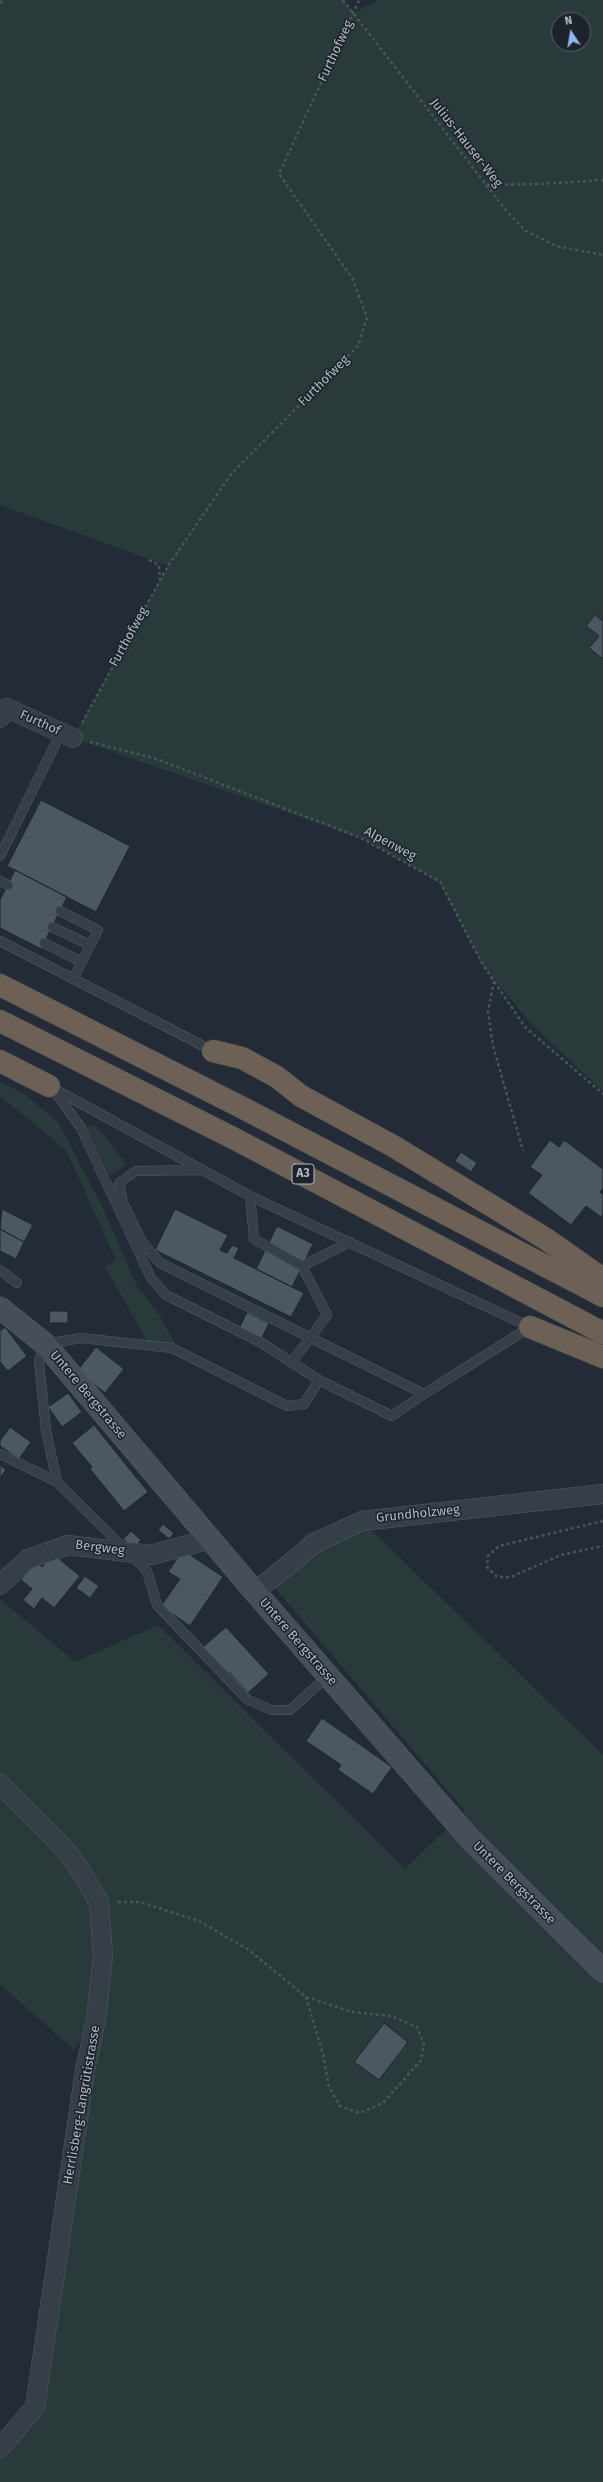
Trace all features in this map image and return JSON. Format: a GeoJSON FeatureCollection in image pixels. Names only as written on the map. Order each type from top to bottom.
{"type":"FeatureCollection","features":[{"type":"Feature","properties":{"kind":"highway","name":"A3"},"geometry":{"type":"LineString","coordinates":[[0,985],[303,1139],[603,1296]]}},
{"type":"Feature","properties":{"kind":"highway","name":"A3"},"geometry":{"type":"LineString","coordinates":[[0,1021],[277,1161],[603,1333]]}},
{"type":"Feature","properties":{"kind":"highway"},"geometry":{"type":"LineString","coordinates":[[213,1051],[242,1058],[277,1077],[301,1096],[393,1146],[546,1239],[603,1279]]}},
{"type":"Feature","properties":{"kind":"highway"},"geometry":{"type":"LineString","coordinates":[[0,1061],[49,1086]]}},
{"type":"Feature","properties":{"kind":"highway"},"geometry":{"type":"LineString","coordinates":[[530,1327],[603,1357]]}},
{"type":"Feature","properties":{"kind":"main road","name":"Untere Bergstrasse"},"geometry":{"type":"LineString","coordinates":[[0,1308],[45,1344],[255,1592],[471,1840],[603,1971]]}},
{"type":"Feature","properties":{"kind":"street","name":"Furthof"},"geometry":{"type":"LineString","coordinates":[[4,713],[67,735]]}},
{"type":"Feature","properties":{"kind":"street","name":"Grundholzweg"},"geometry":{"type":"LineString","coordinates":[[255,1592],[315,1543],[362,1521],[603,1494]]}},
{"type":"Feature","properties":{"kind":"street","name":"Bergweg"},"geometry":{"type":"LineString","coordinates":[[0,1585],[28,1559],[68,1545],[151,1555],[211,1539]]}},
{"type":"Feature","properties":{"kind":"street","name":"Herrlisberg-Langrütistrasse"},"geometry":{"type":"LineString","coordinates":[[0,1784],[63,1848],[78,1867],[99,1902],[103,1957],[96,2019],[85,2071],[35,2407],[2,2437]]}},
{"type":"Feature","properties":{"kind":"lane"},"geometry":{"type":"LineString","coordinates":[[0,856],[67,735]]}},
{"type":"Feature","properties":{"kind":"lane"},"geometry":{"type":"LineString","coordinates":[[60,911],[98,930],[73,979]]}},
{"type":"Feature","properties":{"kind":"lane"},"geometry":{"type":"LineString","coordinates":[[52,927],[90,945]]}},
{"type":"Feature","properties":{"kind":"lane"},"geometry":{"type":"LineString","coordinates":[[0,941],[213,1051]]}},
{"type":"Feature","properties":{"kind":"lane"},"geometry":{"type":"LineString","coordinates":[[44,943],[82,962]]}},
{"type":"Feature","properties":{"kind":"lane"},"geometry":{"type":"LineString","coordinates":[[49,1086],[250,1196],[530,1327]]}},
{"type":"Feature","properties":{"kind":"lane"},"geometry":{"type":"LineString","coordinates":[[49,1086],[71,1112],[81,1128],[151,1278],[166,1295],[260,1342],[319,1380],[392,1416],[530,1327]]}},
{"type":"Feature","properties":{"kind":"lane"},"geometry":{"type":"LineString","coordinates":[[202,1170],[136,1171],[119,1183],[123,1204],[142,1242],[160,1263],[424,1394]]}},
{"type":"Feature","properties":{"kind":"lane"},"geometry":{"type":"LineString","coordinates":[[250,1196],[254,1239],[302,1266],[327,1314],[291,1363]]}},
{"type":"Feature","properties":{"kind":"lane"},"geometry":{"type":"LineString","coordinates":[[302,1266],[350,1242]]}},
{"type":"Feature","properties":{"kind":"lane"},"geometry":{"type":"LineString","coordinates":[[0,1270],[17,1283]]}},
{"type":"Feature","properties":{"kind":"lane"},"geometry":{"type":"LineString","coordinates":[[57,1482],[46,1430],[39,1360],[45,1344],[81,1338],[172,1348],[288,1406],[304,1404],[319,1380]]}},
{"type":"Feature","properties":{"kind":"lane"},"geometry":{"type":"LineString","coordinates":[[0,1454],[57,1482],[147,1571],[157,1604],[248,1700],[272,1710],[290,1710],[328,1676]]}},
{"type":"Feature","properties":{"kind":"path"},"geometry":{"type":"LineString","coordinates":[[0,3],[4,0]]}},
{"type":"Feature","properties":{"kind":"path","name":"Julius-Hauser-Weg"},"geometry":{"type":"LineString","coordinates":[[343,0],[508,213],[526,230],[556,246],[603,255]]}},
{"type":"Feature","properties":{"kind":"path","name":"Furthofweg"},"geometry":{"type":"LineString","coordinates":[[67,735],[160,580],[232,473],[358,346],[368,317],[352,278],[279,174],[354,14],[359,0]]}},
{"type":"Feature","properties":{"kind":"path"},"geometry":{"type":"LineString","coordinates":[[486,185],[541,184],[603,180]]}},
{"type":"Feature","properties":{"kind":"path"},"geometry":{"type":"LineString","coordinates":[[148,560],[160,565],[160,580]]}},
{"type":"Feature","properties":{"kind":"path","name":"Alpenweg"},"geometry":{"type":"LineString","coordinates":[[67,735],[154,758],[361,838],[440,882],[483,965],[525,1027],[603,1094]]}},
{"type":"Feature","properties":{"kind":"path"},"geometry":{"type":"LineString","coordinates":[[494,981],[488,1011],[492,1046],[523,1151]]}},
{"type":"Feature","properties":{"kind":"path"},"geometry":{"type":"LineString","coordinates":[[603,1521],[499,1546],[488,1556],[487,1567],[497,1577],[511,1576],[561,1555],[603,1546]]}},
{"type":"Feature","properties":{"kind":"path"},"geometry":{"type":"LineString","coordinates":[[99,1902],[140,1902],[199,1921],[248,1950],[306,1997],[352,2012],[391,2016],[417,2027],[424,2044],[421,2060],[383,2103],[360,2113],[340,2106],[329,2087],[323,2054],[306,1997]]}},
{"type":"Feature","properties":{"kind":"shaded area"},"geometry":{"type":"Polygon","coordinates":[[[0,0],[343,0],[354,13],[378,0],[603,0],[603,1091],[531,1024],[483,965],[440,882],[361,838],[73,738],[168,566],[0,505],[0,0]]]}},
{"type":"Feature","properties":{"kind":"shaded area"},"geometry":{"type":"Polygon","coordinates":[[[0,1081],[25,1095],[58,1122],[100,1202],[137,1286],[159,1314],[176,1345],[147,1341],[105,1267],[116,1260],[66,1150],[0,1096],[0,1081]]]}},
{"type":"Feature","properties":{"kind":"shaded area"},"geometry":{"type":"Polygon","coordinates":[[[88,1125],[96,1127],[103,1134],[127,1165],[110,1175],[87,1128],[88,1125]]]}},
{"type":"Feature","properties":{"kind":"shaded area"},"geometry":{"type":"Polygon","coordinates":[[[362,1521],[603,1755],[603,2482],[0,2482],[0,2449],[35,2407],[95,2020],[74,2050],[0,1984],[0,1599],[75,1662],[158,1625],[405,1869],[465,1811],[269,1581],[308,1532],[362,1521]]]}},
{"type":"Feature","properties":{"kind":"building"},"geometry":{"type":"Polygon","coordinates":[[[595,615],[603,621],[603,659],[589,648],[599,636],[586,626],[595,615]]]}},
{"type":"Feature","properties":{"kind":"building"},"geometry":{"type":"Polygon","coordinates":[[[41,800],[130,846],[96,912],[7,866],[41,800]]]}},
{"type":"Feature","properties":{"kind":"building"},"geometry":{"type":"Polygon","coordinates":[[[15,870],[67,897],[41,949],[0,928],[0,900],[15,870]]]}},
{"type":"Feature","properties":{"kind":"building"},"geometry":{"type":"Polygon","coordinates":[[[550,1140],[559,1147],[564,1140],[603,1169],[603,1188],[600,1192],[603,1195],[603,1214],[601,1217],[586,1206],[571,1225],[528,1193],[542,1175],[530,1167],[550,1140]]]}},
{"type":"Feature","properties":{"kind":"building"},"geometry":{"type":"Polygon","coordinates":[[[461,1152],[477,1163],[471,1172],[455,1161],[461,1152]]]}},
{"type":"Feature","properties":{"kind":"building"},"geometry":{"type":"Polygon","coordinates":[[[2,1209],[33,1225],[24,1242],[0,1229],[2,1209]]]}},
{"type":"Feature","properties":{"kind":"building"},"geometry":{"type":"Polygon","coordinates":[[[175,1209],[228,1235],[220,1250],[227,1253],[232,1245],[239,1248],[234,1258],[304,1293],[291,1317],[155,1250],[175,1209]]]}},
{"type":"Feature","properties":{"kind":"building"},"geometry":{"type":"Polygon","coordinates":[[[277,1226],[313,1244],[292,1287],[256,1269],[277,1226]]]}},
{"type":"Feature","properties":{"kind":"building"},"geometry":{"type":"Polygon","coordinates":[[[0,1229],[24,1242],[16,1259],[0,1251],[0,1229]]]}},
{"type":"Feature","properties":{"kind":"building"},"geometry":{"type":"Polygon","coordinates":[[[50,1311],[68,1311],[68,1323],[49,1323],[50,1311]]]}},
{"type":"Feature","properties":{"kind":"building"},"geometry":{"type":"Polygon","coordinates":[[[247,1312],[269,1323],[258,1346],[236,1335],[247,1312]]]}},
{"type":"Feature","properties":{"kind":"building"},"geometry":{"type":"Polygon","coordinates":[[[5,1327],[27,1356],[8,1371],[0,1362],[0,1331],[5,1327]]]}},
{"type":"Feature","properties":{"kind":"building"},"geometry":{"type":"Polygon","coordinates":[[[96,1347],[124,1369],[105,1393],[77,1371],[96,1347]]]}},
{"type":"Feature","properties":{"kind":"building"},"geometry":{"type":"Polygon","coordinates":[[[68,1393],[82,1412],[62,1427],[48,1407],[68,1393]]]}},
{"type":"Feature","properties":{"kind":"building"},"geometry":{"type":"Polygon","coordinates":[[[94,1425],[148,1492],[124,1511],[90,1469],[92,1467],[72,1443],[94,1425]]]}},
{"type":"Feature","properties":{"kind":"building"},"geometry":{"type":"Polygon","coordinates":[[[10,1427],[31,1442],[19,1459],[0,1446],[0,1441],[10,1427]]]}},
{"type":"Feature","properties":{"kind":"building"},"geometry":{"type":"Polygon","coordinates":[[[0,1465],[6,1470],[0,1478],[0,1465]]]}},
{"type":"Feature","properties":{"kind":"building"},"geometry":{"type":"Polygon","coordinates":[[[163,1524],[174,1533],[169,1539],[158,1530],[163,1524]]]}},
{"type":"Feature","properties":{"kind":"building"},"geometry":{"type":"Polygon","coordinates":[[[131,1531],[141,1540],[133,1549],[123,1539],[131,1531]]]}},
{"type":"Feature","properties":{"kind":"building"},"geometry":{"type":"Polygon","coordinates":[[[183,1550],[223,1577],[190,1626],[161,1606],[180,1579],[168,1572],[183,1550]]]}},
{"type":"Feature","properties":{"kind":"building"},"geometry":{"type":"Polygon","coordinates":[[[53,1554],[80,1576],[54,1608],[42,1598],[34,1609],[23,1600],[32,1589],[21,1580],[35,1561],[42,1567],[53,1554]]]}},
{"type":"Feature","properties":{"kind":"building"},"geometry":{"type":"Polygon","coordinates":[[[85,1576],[99,1586],[90,1598],[76,1588],[85,1576]]]}},
{"type":"Feature","properties":{"kind":"building"},"geometry":{"type":"Polygon","coordinates":[[[226,1627],[269,1674],[248,1693],[229,1672],[225,1674],[202,1648],[226,1627]]]}},
{"type":"Feature","properties":{"kind":"building"},"geometry":{"type":"Polygon","coordinates":[[[322,1718],[392,1767],[373,1794],[338,1770],[341,1765],[306,1741],[322,1718]]]}},
{"type":"Feature","properties":{"kind":"building"},"geometry":{"type":"Polygon","coordinates":[[[384,2023],[408,2042],[379,2080],[354,2062],[384,2023]]]}}]}
